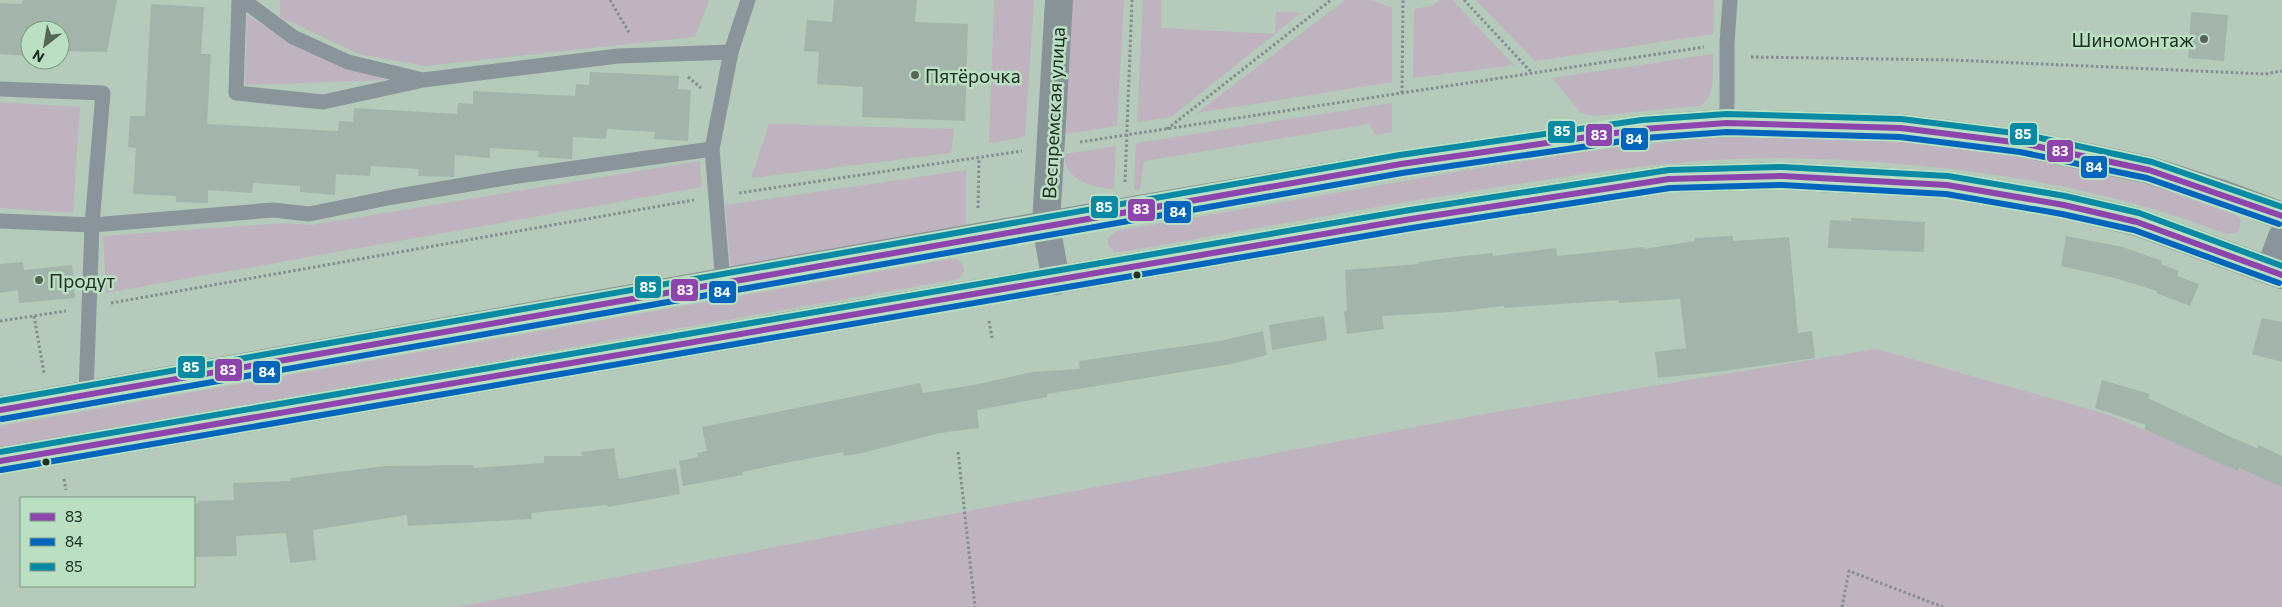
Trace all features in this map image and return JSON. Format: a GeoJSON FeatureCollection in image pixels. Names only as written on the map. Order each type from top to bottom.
{"type":"FeatureCollection","features":[{"type":"Feature","properties":{"kind":"street","name":"Веспремская улица"},"geometry":{"type":"LineString","coordinates":[[1046,225],[1059,0]]}},
{"type":"Feature","properties":{"kind":"street"},"geometry":{"type":"LineString","coordinates":[[0,410],[1401,164],[1643,129],[1727,123],[1901,128],[2021,143],[2149,170],[2282,216]]}},
{"type":"Feature","properties":{"kind":"street"},"geometry":{"type":"LineString","coordinates":[[0,461],[1056,281],[1401,220],[1669,179],[1782,176],[1947,185],[2064,205],[2137,222],[2276,272],[2282,237]]}},
{"type":"Feature","properties":{"kind":"street"},"geometry":{"type":"LineString","coordinates":[[1046,225],[1056,281]]}},
{"type":"Feature","properties":{"kind":"lane"},"geometry":{"type":"LineString","coordinates":[[241,0],[293,37],[348,62],[423,80]]}},
{"type":"Feature","properties":{"kind":"lane"},"geometry":{"type":"LineString","coordinates":[[241,0],[236,93],[323,102],[423,80],[618,56],[731,52]]}},
{"type":"Feature","properties":{"kind":"lane"},"geometry":{"type":"LineString","coordinates":[[723,283],[714,197],[712,149],[731,52],[748,0]]}},
{"type":"Feature","properties":{"kind":"lane"},"geometry":{"type":"LineString","coordinates":[[1727,123],[1727,43],[1730,0]]}},
{"type":"Feature","properties":{"kind":"lane"},"geometry":{"type":"LineString","coordinates":[[0,89],[103,94],[92,225],[91,307],[86,395]]}},
{"type":"Feature","properties":{"kind":"lane"},"geometry":{"type":"LineString","coordinates":[[0,221],[92,225],[273,210],[309,214],[393,197],[712,149]]}},
{"type":"Feature","properties":{"kind":"path"},"geometry":{"type":"LineString","coordinates":[[610,0],[643,56]]}},
{"type":"Feature","properties":{"kind":"path"},"geometry":{"type":"LineString","coordinates":[[1124,190],[1132,0]]}},
{"type":"Feature","properties":{"kind":"path"},"geometry":{"type":"LineString","coordinates":[[1166,129],[1331,0]]}},
{"type":"Feature","properties":{"kind":"path"},"geometry":{"type":"LineString","coordinates":[[1402,93],[1403,0]]}},
{"type":"Feature","properties":{"kind":"path"},"geometry":{"type":"LineString","coordinates":[[1464,0],[1532,73]]}},
{"type":"Feature","properties":{"kind":"path"},"geometry":{"type":"LineString","coordinates":[[0,321],[91,307],[714,197],[979,159],[1051,146],[1727,43],[1745,57],[1952,60],[2265,74],[2282,71]]}},
{"type":"Feature","properties":{"kind":"path"},"geometry":{"type":"LineString","coordinates":[[958,452],[975,607]]}},
{"type":"Feature","properties":{"kind":"path"},"geometry":{"type":"LineString","coordinates":[[1842,607],[1849,571],[1943,607]]}},
{"type":"Feature","properties":{"kind":"shaded area"},"geometry":{"type":"Polygon","coordinates":[[[280,0],[709,0],[695,37],[424,66],[359,54],[280,17],[280,0]]]}},
{"type":"Feature","properties":{"kind":"shaded area"},"geometry":{"type":"Polygon","coordinates":[[[994,0],[1034,0],[1025,137],[989,143],[994,0]]]}},
{"type":"Feature","properties":{"kind":"shaded area"},"geometry":{"type":"Polygon","coordinates":[[[1072,0],[1124,0],[1117,126],[1065,134],[1072,0]]]}},
{"type":"Feature","properties":{"kind":"shaded area"},"geometry":{"type":"Polygon","coordinates":[[[1143,0],[1161,0],[1161,28],[1275,34],[1171,117],[1137,122],[1143,0]]]}},
{"type":"Feature","properties":{"kind":"shaded area"},"geometry":{"type":"Polygon","coordinates":[[[1345,0],[1369,0],[1392,7],[1392,82],[1197,113],[1345,0]]]}},
{"type":"Feature","properties":{"kind":"shaded area"},"geometry":{"type":"Polygon","coordinates":[[[1441,0],[1452,0],[1514,65],[1413,78],[1414,9],[1432,6],[1441,0]]]}},
{"type":"Feature","properties":{"kind":"shaded area"},"geometry":{"type":"Polygon","coordinates":[[[1476,0],[1714,0],[1713,34],[1535,61],[1476,0]]]}},
{"type":"Feature","properties":{"kind":"shaded area"},"geometry":{"type":"Polygon","coordinates":[[[1276,12],[1301,13],[1275,34],[1276,12]]]}},
{"type":"Feature","properties":{"kind":"shaded area"},"geometry":{"type":"Polygon","coordinates":[[[247,15],[302,49],[386,80],[245,85],[247,15]]]}},
{"type":"Feature","properties":{"kind":"shaded area"},"geometry":{"type":"Polygon","coordinates":[[[1713,54],[1711,90],[1709,97],[1699,106],[1593,116],[1581,113],[1552,78],[1713,54]]]}},
{"type":"Feature","properties":{"kind":"shaded area"},"geometry":{"type":"Polygon","coordinates":[[[0,102],[80,107],[73,213],[0,208],[0,102]]]}},
{"type":"Feature","properties":{"kind":"shaded area"},"geometry":{"type":"Polygon","coordinates":[[[1392,103],[1392,132],[1375,135],[1370,124],[1144,161],[1140,189],[1134,190],[1136,143],[1392,103]]]}},
{"type":"Feature","properties":{"kind":"shaded area"},"geometry":{"type":"Polygon","coordinates":[[[769,124],[954,129],[951,153],[751,178],[769,124]]]}},
{"type":"Feature","properties":{"kind":"shaded area"},"geometry":{"type":"Polygon","coordinates":[[[1785,137],[1902,141],[2020,157],[2150,185],[2235,214],[2241,220],[2236,233],[2227,234],[2146,207],[2058,186],[2012,178],[1967,171],[1875,162],[1830,159],[1749,158],[1643,166],[1539,181],[1121,252],[1114,252],[1108,245],[1108,238],[1117,231],[1456,172],[1595,150],[1707,138],[1785,137]]]}},
{"type":"Feature","properties":{"kind":"shaded area"},"geometry":{"type":"Polygon","coordinates":[[[1116,146],[1114,189],[1097,187],[1081,181],[1074,176],[1065,163],[1064,154],[1116,146]]]}},
{"type":"Feature","properties":{"kind":"shaded area"},"geometry":{"type":"Polygon","coordinates":[[[700,161],[702,187],[106,293],[103,236],[284,223],[311,225],[700,161]]]}},
{"type":"Feature","properties":{"kind":"shaded area"},"geometry":{"type":"Polygon","coordinates":[[[966,170],[966,230],[731,270],[725,205],[966,170]]]}},
{"type":"Feature","properties":{"kind":"shaded area"},"geometry":{"type":"Polygon","coordinates":[[[956,259],[962,264],[964,271],[959,279],[0,448],[0,426],[956,259]]]}},
{"type":"Feature","properties":{"kind":"shaded area"},"geometry":{"type":"Polygon","coordinates":[[[1877,349],[2109,415],[2282,486],[2282,607],[456,607],[1501,411],[1877,349]]]}},
{"type":"Feature","properties":{"kind":"building"},"geometry":{"type":"Polygon","coordinates":[[[23,0],[117,0],[107,52],[70,51],[70,20],[20,20],[20,55],[0,54],[0,3],[22,4],[23,0]]]}},
{"type":"Feature","properties":{"kind":"building"},"geometry":{"type":"Polygon","coordinates":[[[834,0],[917,0],[915,22],[968,24],[965,121],[862,117],[863,87],[817,84],[819,52],[804,51],[807,20],[832,22],[834,0]]]}},
{"type":"Feature","properties":{"kind":"building"},"geometry":{"type":"Polygon","coordinates":[[[151,4],[204,7],[201,54],[211,54],[207,124],[338,131],[339,121],[353,122],[354,108],[457,114],[458,103],[473,104],[473,91],[575,96],[576,84],[589,85],[590,72],[679,76],[678,89],[691,90],[688,141],[654,139],[655,132],[607,129],[606,139],[573,137],[572,159],[538,157],[539,151],[490,148],[490,158],[455,155],[454,177],[418,176],[419,169],[371,166],[370,176],[336,174],[335,195],[300,192],[300,186],[253,183],[252,193],[208,190],[208,203],[176,202],[176,196],[133,194],[136,148],[128,147],[130,116],[145,116],[151,4]]]}},
{"type":"Feature","properties":{"kind":"building"},"geometry":{"type":"Polygon","coordinates":[[[2191,12],[2228,15],[2224,61],[2188,58],[2191,12]]]}},
{"type":"Feature","properties":{"kind":"building"},"geometry":{"type":"Polygon","coordinates":[[[1851,218],[1925,222],[1924,252],[1828,248],[1830,220],[1851,221],[1851,218]]]}},
{"type":"Feature","properties":{"kind":"building"},"geometry":{"type":"Polygon","coordinates":[[[1733,236],[1733,241],[1789,237],[1798,333],[1812,331],[1815,358],[1658,378],[1655,352],[1686,348],[1680,299],[1619,303],[1619,300],[1504,308],[1504,306],[1452,312],[1382,316],[1384,329],[1347,334],[1344,312],[1347,311],[1345,270],[1419,264],[1419,262],[1463,256],[1493,253],[1493,256],[1556,248],[1557,256],[1644,247],[1644,249],[1695,241],[1694,238],[1733,236]]]}},
{"type":"Feature","properties":{"kind":"building"},"geometry":{"type":"Polygon","coordinates":[[[2066,236],[2123,247],[2162,261],[2161,264],[2179,271],[2177,276],[2199,284],[2190,306],[2156,293],[2157,291],[2115,278],[2061,266],[2066,236]]]}},
{"type":"Feature","properties":{"kind":"building","name":"Продут"},"geometry":{"type":"Polygon","coordinates":[[[23,262],[24,270],[72,265],[75,298],[19,303],[18,290],[0,293],[0,264],[23,262]]]}},
{"type":"Feature","properties":{"kind":"building"},"geometry":{"type":"Polygon","coordinates":[[[1324,316],[1327,340],[1272,350],[1269,325],[1324,316]]]}},
{"type":"Feature","properties":{"kind":"building"},"geometry":{"type":"Polygon","coordinates":[[[2262,318],[2282,322],[2282,362],[2252,354],[2262,318]]]}},
{"type":"Feature","properties":{"kind":"building"},"geometry":{"type":"Polygon","coordinates":[[[1263,331],[1267,355],[1231,364],[1047,394],[1047,397],[977,410],[979,428],[940,433],[862,453],[844,456],[843,452],[785,463],[742,472],[743,475],[683,486],[679,461],[698,457],[697,453],[707,451],[702,427],[920,383],[923,393],[974,385],[1032,372],[1080,369],[1079,361],[1220,341],[1263,331]]]}},
{"type":"Feature","properties":{"kind":"building"},"geometry":{"type":"Polygon","coordinates":[[[2102,380],[2150,394],[2148,398],[2231,437],[2257,448],[2259,445],[2282,456],[2282,487],[2239,468],[2238,471],[2144,429],[2146,425],[2095,408],[2102,380]]]}},
{"type":"Feature","properties":{"kind":"building"},"geometry":{"type":"Polygon","coordinates":[[[614,448],[619,479],[676,468],[680,494],[608,507],[607,505],[531,513],[532,519],[408,526],[407,515],[313,530],[316,560],[290,563],[286,533],[236,536],[237,556],[195,557],[195,504],[198,501],[234,500],[233,483],[291,481],[291,478],[385,466],[473,465],[474,468],[544,463],[544,456],[582,456],[581,452],[614,448]]]}},
{"type":"Feature","properties":{"kind":"transit line","name":"85"},"geometry":{"type":"LineString","coordinates":[[0,401],[1400,155],[1642,120],[1727,114],[1901,119],[2022,134],[2152,162],[2282,207]]}},
{"type":"Feature","properties":{"kind":"transit line","name":"83"},"geometry":{"type":"LineString","coordinates":[[0,410],[1401,164],[1643,129],[1727,123],[1901,128],[2021,143],[2149,170],[2282,216]]}},
{"type":"Feature","properties":{"kind":"transit line","name":"84"},"geometry":{"type":"LineString","coordinates":[[2,419],[1402,173],[1644,138],[1727,132],[1900,137],[2020,152],[2147,178],[2279,224]]}},
{"type":"Feature","properties":{"kind":"transit line","name":"85"},"geometry":{"type":"LineString","coordinates":[[0,452],[1410,210],[1669,170],[1782,167],[1948,176],[2065,196],[2139,213],[2282,266]]}},
{"type":"Feature","properties":{"kind":"transit line","name":"83"},"geometry":{"type":"LineString","coordinates":[[0,461],[1411,219],[1669,179],[1782,176],[1947,185],[2064,205],[2137,222],[2282,275]]}},
{"type":"Feature","properties":{"kind":"transit line","name":"84"},"geometry":{"type":"LineString","coordinates":[[1,470],[1412,228],[1670,188],[1782,185],[1946,194],[2062,214],[2134,230],[2279,283]]}},
{"type":"Feature","properties":{"kind":"place","name":"Шиномонтаж"},"geometry":{"type":"Point","coordinates":[2204,39]}},
{"type":"Feature","properties":{"kind":"place","name":"Пятёрочка"},"geometry":{"type":"Point","coordinates":[915,75]}},
{"type":"Feature","properties":{"kind":"place","name":"Продут"},"geometry":{"type":"Point","coordinates":[39,280]}}]}
